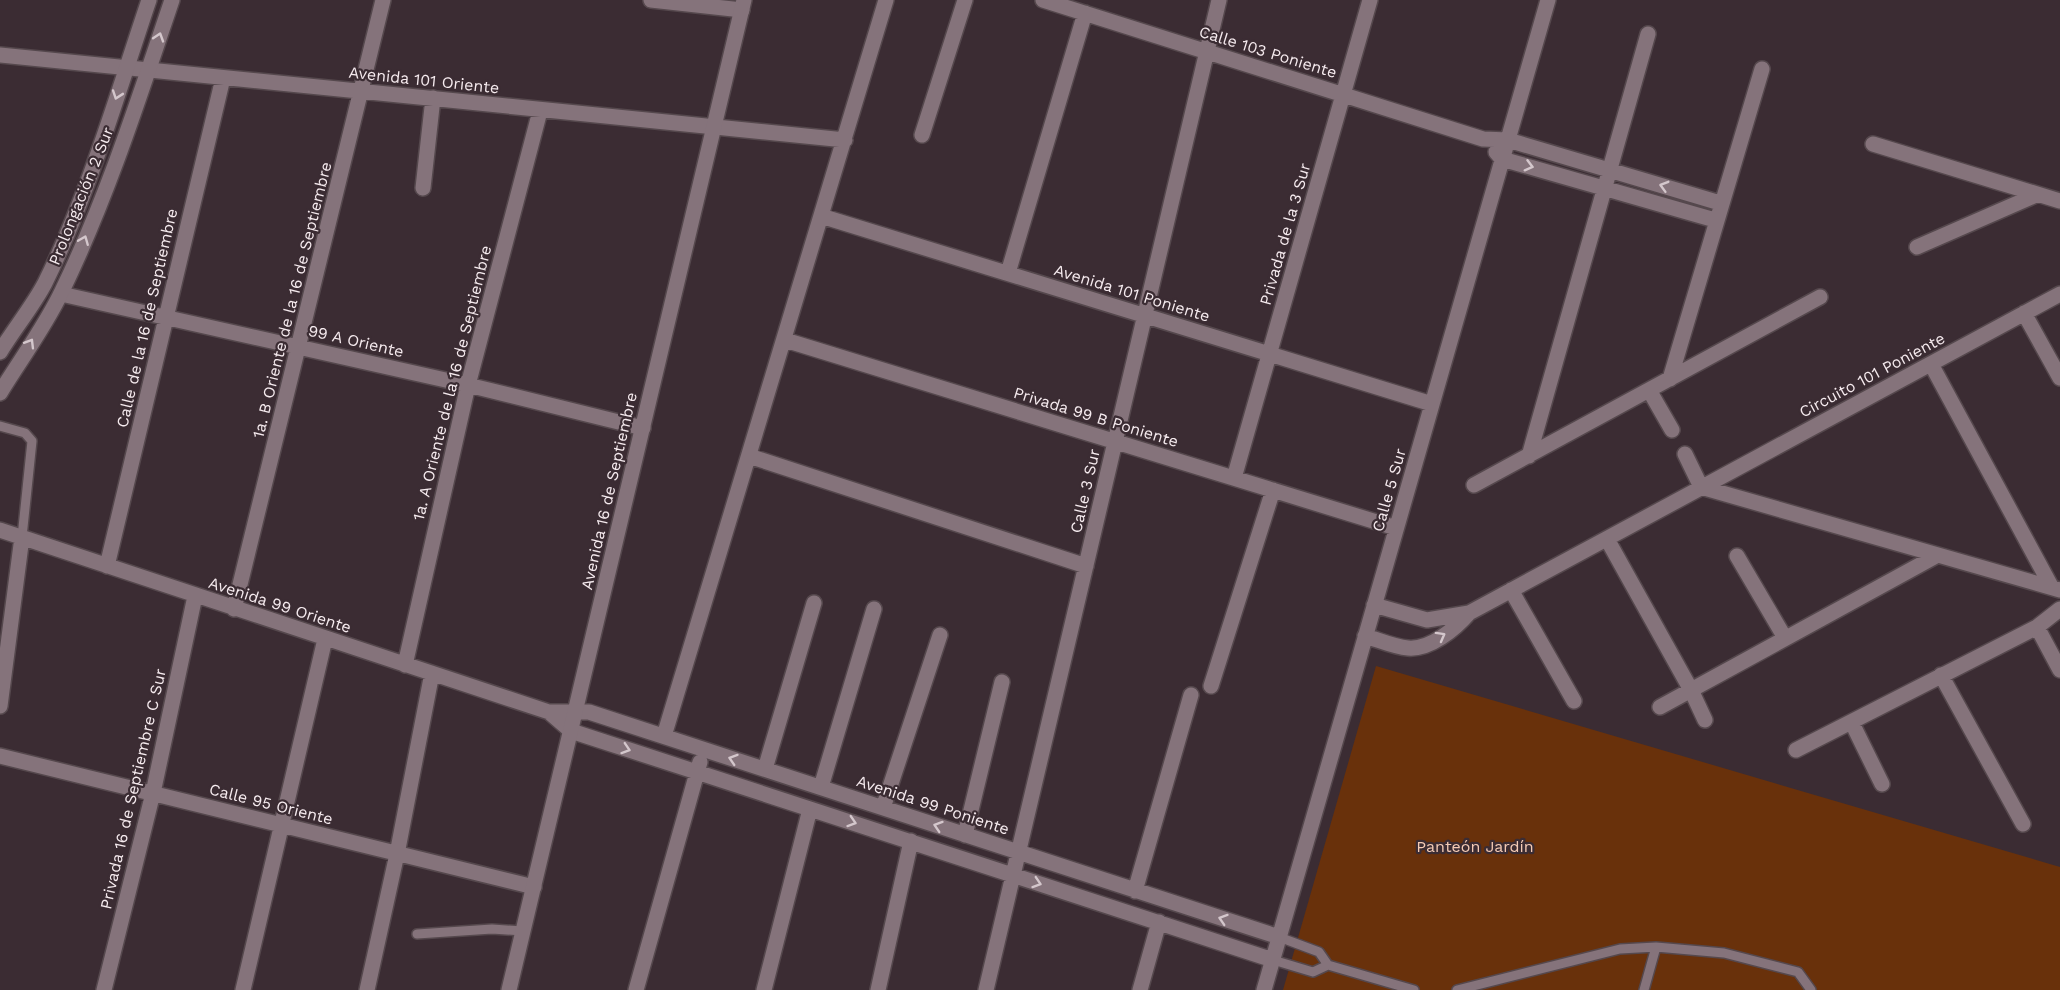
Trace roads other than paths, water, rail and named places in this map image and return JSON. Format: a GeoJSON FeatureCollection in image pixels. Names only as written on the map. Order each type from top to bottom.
{"type":"FeatureCollection","features":[{"type":"Feature","properties":{"kind":"street","name":"Prolongación 2 Sur"},"geometry":{"type":"LineString","coordinates":[[0,352],[44,285],[52,267],[126,69],[149,0]]}},
{"type":"Feature","properties":{"kind":"street","name":"Prolongación 2 Sur"},"geometry":{"type":"LineString","coordinates":[[0,393],[61,294],[148,71],[172,0]]}},
{"type":"Feature","properties":{"kind":"street","name":"1a. B Oriente de la 16 de Septiembre"},"geometry":{"type":"LineString","coordinates":[[234,609],[300,347],[383,0]]}},
{"type":"Feature","properties":{"kind":"street"},"geometry":{"type":"LineString","coordinates":[[651,0],[743,5]]}},
{"type":"Feature","properties":{"kind":"street"},"geometry":{"type":"LineString","coordinates":[[664,736],[886,0]]}},
{"type":"Feature","properties":{"kind":"street"},"geometry":{"type":"LineString","coordinates":[[922,135],[965,0]]}},
{"type":"Feature","properties":{"kind":"street","name":"Calle 103 Poniente"},"geometry":{"type":"LineString","coordinates":[[1043,0],[1483,139],[1508,140],[1720,203]]}},
{"type":"Feature","properties":{"kind":"street","name":"Calle 3 Sur"},"geometry":{"type":"LineString","coordinates":[[986,990],[1219,0]]}},
{"type":"Feature","properties":{"kind":"street","name":"Privada de la 3 Sur"},"geometry":{"type":"LineString","coordinates":[[1234,478],[1370,0]]}},
{"type":"Feature","properties":{"kind":"street","name":"Calle 5 Sur"},"geometry":{"type":"LineString","coordinates":[[1264,990],[1548,0]]}},
{"type":"Feature","properties":{"kind":"street","name":"Avenida 16 de Septiembre"},"geometry":{"type":"LineString","coordinates":[[509,990],[716,127],[743,5]]}},
{"type":"Feature","properties":{"kind":"street"},"geometry":{"type":"LineString","coordinates":[[1008,273],[1085,13]]}},
{"type":"Feature","properties":{"kind":"street"},"geometry":{"type":"LineString","coordinates":[[1529,456],[1648,34]]}},
{"type":"Feature","properties":{"kind":"street","name":"Avenida 101 Oriente"},"geometry":{"type":"LineString","coordinates":[[0,55],[845,140]]}},
{"type":"Feature","properties":{"kind":"street"},"geometry":{"type":"LineString","coordinates":[[1670,379],[1720,203],[1762,69]]}},
{"type":"Feature","properties":{"kind":"street","name":"Calle de la 16 de Septiembre"},"geometry":{"type":"LineString","coordinates":[[107,566],[164,316],[223,78]]}},
{"type":"Feature","properties":{"kind":"street"},"geometry":{"type":"LineString","coordinates":[[423,188],[433,99]]}},
{"type":"Feature","properties":{"kind":"street","name":"1a. A Oriente de la 16 de Septiembre"},"geometry":{"type":"LineString","coordinates":[[405,664],[468,385],[540,111]]}},
{"type":"Feature","properties":{"kind":"street","name":"Calle 103 Poniente"},"geometry":{"type":"LineString","coordinates":[[1483,139],[1502,159]]}},
{"type":"Feature","properties":{"kind":"street"},"geometry":{"type":"LineString","coordinates":[[1873,144],[2060,201]]}},
{"type":"Feature","properties":{"kind":"street"},"geometry":{"type":"LineString","coordinates":[[1502,159],[1715,220]]}},
{"type":"Feature","properties":{"kind":"street"},"geometry":{"type":"LineString","coordinates":[[1917,247],[2036,195]]}},
{"type":"Feature","properties":{"kind":"street","name":"Avenida 101 Poniente"},"geometry":{"type":"LineString","coordinates":[[822,216],[1432,404]]}},
{"type":"Feature","properties":{"kind":"street","name":"99 A Oriente"},"geometry":{"type":"LineString","coordinates":[[61,294],[468,385],[643,428]]}},
{"type":"Feature","properties":{"kind":"street","name":"Circuito 101 Poniente"},"geometry":{"type":"LineString","coordinates":[[1374,605],[1427,620],[1469,613],[2060,294]]}},
{"type":"Feature","properties":{"kind":"street"},"geometry":{"type":"LineString","coordinates":[[1474,485],[1820,297]]}},
{"type":"Feature","properties":{"kind":"street"},"geometry":{"type":"LineString","coordinates":[[2024,313],[2060,378]]}},
{"type":"Feature","properties":{"kind":"street","name":"Privada 99 B Poniente"},"geometry":{"type":"LineString","coordinates":[[784,340],[1396,528]]}},
{"type":"Feature","properties":{"kind":"street"},"geometry":{"type":"LineString","coordinates":[[1931,363],[2055,588]]}},
{"type":"Feature","properties":{"kind":"street"},"geometry":{"type":"LineString","coordinates":[[1649,390],[1672,430]]}},
{"type":"Feature","properties":{"kind":"street"},"geometry":{"type":"LineString","coordinates":[[1685,454],[1701,487],[1936,556],[2055,588]]}},
{"type":"Feature","properties":{"kind":"street"},"geometry":{"type":"LineString","coordinates":[[749,456],[1086,566]]}},
{"type":"Feature","properties":{"kind":"street"},"geometry":{"type":"LineString","coordinates":[[1211,686],[1273,490]]}},
{"type":"Feature","properties":{"kind":"street","name":"Avenida 99 Oriente"},"geometry":{"type":"LineString","coordinates":[[0,530],[549,712],[575,712]]}},
{"type":"Feature","properties":{"kind":"street"},"geometry":{"type":"LineString","coordinates":[[0,706],[22,537]]}},
{"type":"Feature","properties":{"kind":"street"},"geometry":{"type":"LineString","coordinates":[[1607,538],[1691,690],[1705,720]]}},
{"type":"Feature","properties":{"kind":"street"},"geometry":{"type":"LineString","coordinates":[[1737,556],[1785,638]]}},
{"type":"Feature","properties":{"kind":"street"},"geometry":{"type":"LineString","coordinates":[[1660,707],[1936,556]]}},
{"type":"Feature","properties":{"kind":"street"},"geometry":{"type":"LineString","coordinates":[[1511,590],[1574,701]]}},
{"type":"Feature","properties":{"kind":"street","name":"Privada 16 de Septiembre C Sur"},"geometry":{"type":"LineString","coordinates":[[104,990],[153,793],[195,596]]}},
{"type":"Feature","properties":{"kind":"street"},"geometry":{"type":"LineString","coordinates":[[765,769],[814,603]]}},
{"type":"Feature","properties":{"kind":"street"},"geometry":{"type":"LineString","coordinates":[[821,788],[874,609]]}},
{"type":"Feature","properties":{"kind":"street"},"geometry":{"type":"LineString","coordinates":[[1796,750],[2037,627],[2060,609]]}},
{"type":"Feature","properties":{"kind":"street","name":"Circuito 101 Poniente"},"geometry":{"type":"LineString","coordinates":[[1365,636],[1408,648],[1422,646],[1456,628],[1469,613]]}},
{"type":"Feature","properties":{"kind":"street"},"geometry":{"type":"LineString","coordinates":[[2037,627],[2060,670]]}},
{"type":"Feature","properties":{"kind":"street"},"geometry":{"type":"LineString","coordinates":[[884,808],[940,635]]}},
{"type":"Feature","properties":{"kind":"street"},"geometry":{"type":"LineString","coordinates":[[243,990],[325,639]]}},
{"type":"Feature","properties":{"kind":"street"},"geometry":{"type":"LineString","coordinates":[[367,990],[397,854],[432,673]]}},
{"type":"Feature","properties":{"kind":"street"},"geometry":{"type":"LineString","coordinates":[[1941,675],[2023,824]]}},
{"type":"Feature","properties":{"kind":"street"},"geometry":{"type":"LineString","coordinates":[[965,835],[1002,682]]}},
{"type":"Feature","properties":{"kind":"street"},"geometry":{"type":"LineString","coordinates":[[1135,891],[1191,695]]}},
{"type":"Feature","properties":{"kind":"street","name":"Avenida 99 Oriente"},"geometry":{"type":"LineString","coordinates":[[549,712],[571,731]]}},
{"type":"Feature","properties":{"kind":"street","name":"Avenida 99 Poniente"},"geometry":{"type":"LineString","coordinates":[[575,712],[589,712],[1279,937]]}},
{"type":"Feature","properties":{"kind":"street"},"geometry":{"type":"LineString","coordinates":[[1852,723],[1882,784]]}},
{"type":"Feature","properties":{"kind":"street"},"geometry":{"type":"LineString","coordinates":[[571,731],[1273,960]]}},
{"type":"Feature","properties":{"kind":"street"},"geometry":{"type":"LineString","coordinates":[[636,990],[704,749]]}},
{"type":"Feature","properties":{"kind":"street","name":"Calle 95 Oriente"},"geometry":{"type":"LineString","coordinates":[[0,756],[534,886]]}},
{"type":"Feature","properties":{"kind":"street"},"geometry":{"type":"LineString","coordinates":[[764,990],[810,809]]}},
{"type":"Feature","properties":{"kind":"street"},"geometry":{"type":"LineString","coordinates":[[878,990],[911,842]]}},
{"type":"Feature","properties":{"kind":"street"},"geometry":{"type":"LineString","coordinates":[[1140,990],[1159,922]]}},
{"type":"Feature","properties":{"kind":"lane"},"geometry":{"type":"LineString","coordinates":[[0,426],[25,433],[32,441],[22,537]]}},
{"type":"Feature","properties":{"kind":"lane"},"geometry":{"type":"LineString","coordinates":[[417,934],[492,929],[523,930]]}},
{"type":"Feature","properties":{"kind":"lane"},"geometry":{"type":"LineString","coordinates":[[1279,937],[1319,952],[1328,965],[1414,990]]}},
{"type":"Feature","properties":{"kind":"lane"},"geometry":{"type":"LineString","coordinates":[[1644,990],[1656,947]]}},
{"type":"Feature","properties":{"kind":"lane"},"geometry":{"type":"LineString","coordinates":[[1457,990],[1620,949],[1656,947],[1724,953],[1798,972],[1811,990]]}},
{"type":"Feature","properties":{"kind":"lane"},"geometry":{"type":"LineString","coordinates":[[1273,960],[1313,972],[1328,965]]}},
{"type":"Feature","properties":{"kind":"park label","name":"Panteón Jardín"},"geometry":{"type":"Point","coordinates":[1475,846]}}]}
